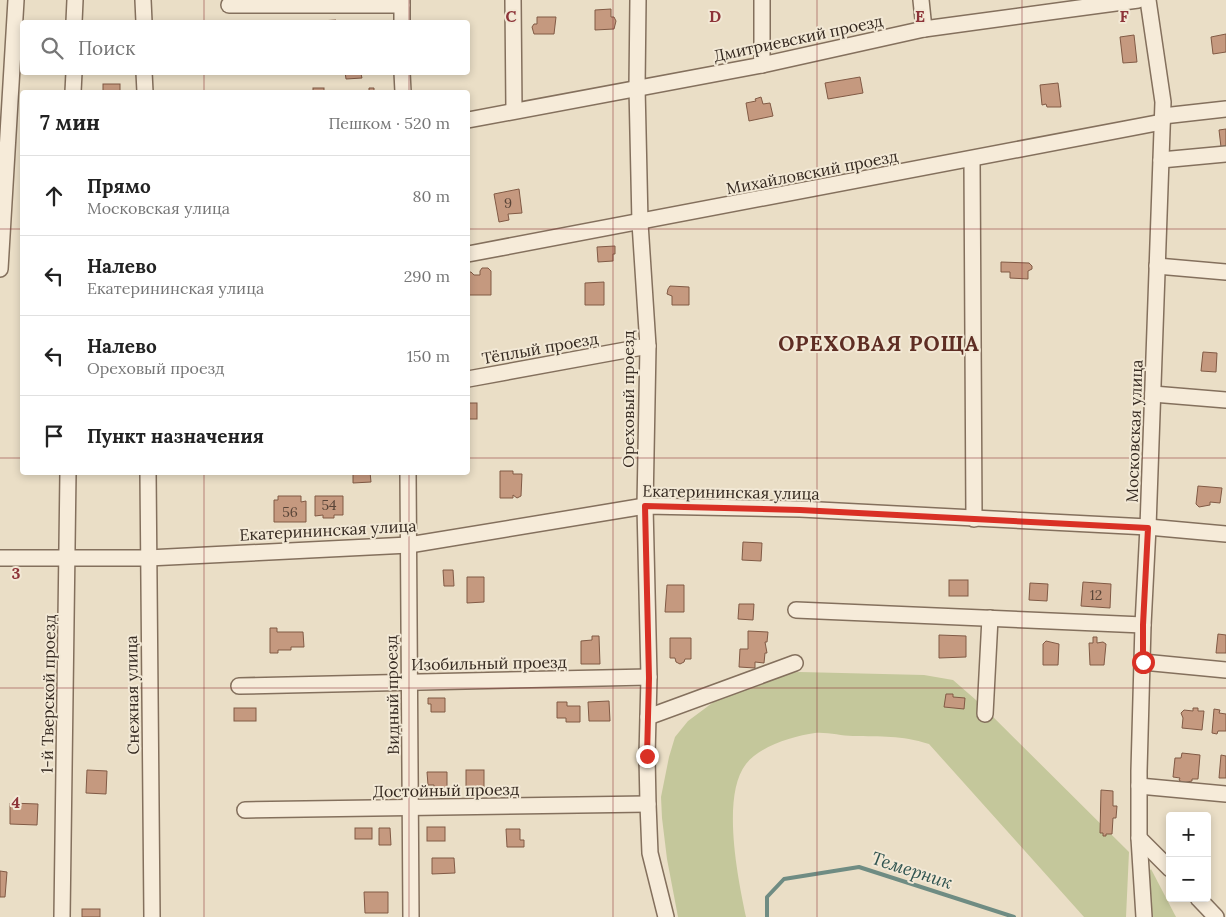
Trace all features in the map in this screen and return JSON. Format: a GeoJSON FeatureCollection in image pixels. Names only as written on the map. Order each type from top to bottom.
{"type":"FeatureCollection","features":[{"type":"Feature","properties":{"kind":"street"},"geometry":{"type":"LineString","coordinates":[[0,269],[16,0]]}},
{"type":"Feature","properties":{"kind":"street"},"geometry":{"type":"LineString","coordinates":[[74,20],[75,0]]}},
{"type":"Feature","properties":{"kind":"street"},"geometry":{"type":"LineString","coordinates":[[144,0],[144,20]]}},
{"type":"Feature","properties":{"kind":"street"},"geometry":{"type":"LineString","coordinates":[[513,0],[514,110]]}},
{"type":"Feature","properties":{"kind":"street","name":"Ореховый проезд"},"geometry":{"type":"LineString","coordinates":[[638,0],[637,87],[640,222],[648,346],[645,506],[649,678],[648,804],[650,853],[666,917]]}},
{"type":"Feature","properties":{"kind":"street"},"geometry":{"type":"LineString","coordinates":[[762,0],[762,64]]}},
{"type":"Feature","properties":{"kind":"street"},"geometry":{"type":"LineString","coordinates":[[921,0],[924,29]]}},
{"type":"Feature","properties":{"kind":"street","name":"Дмитриевский проезд"},"geometry":{"type":"LineString","coordinates":[[470,120],[762,64],[924,29],[1138,0]]}},
{"type":"Feature","properties":{"kind":"street","name":"Московская улица"},"geometry":{"type":"LineString","coordinates":[[1144,917],[1139,838],[1139,786],[1143,625],[1163,102],[1148,0]]}},
{"type":"Feature","properties":{"kind":"street"},"geometry":{"type":"LineString","coordinates":[[229,5],[402,2],[402,20]]}},
{"type":"Feature","properties":{"kind":"street"},"geometry":{"type":"LineString","coordinates":[[74,75],[74,90]]}},
{"type":"Feature","properties":{"kind":"street"},"geometry":{"type":"LineString","coordinates":[[144,75],[144,90]]}},
{"type":"Feature","properties":{"kind":"street"},"geometry":{"type":"LineString","coordinates":[[402,75],[402,90]]}},
{"type":"Feature","properties":{"kind":"street","name":"Михайловский проезд"},"geometry":{"type":"LineString","coordinates":[[470,254],[972,160],[1162,119],[1226,109]]}},
{"type":"Feature","properties":{"kind":"street"},"geometry":{"type":"LineString","coordinates":[[1161,160],[1226,154]]}},
{"type":"Feature","properties":{"kind":"street"},"geometry":{"type":"LineString","coordinates":[[972,160],[974,518]]}},
{"type":"Feature","properties":{"kind":"street"},"geometry":{"type":"LineString","coordinates":[[1157,266],[1226,272]]}},
{"type":"Feature","properties":{"kind":"street","name":"Тёплый проезд"},"geometry":{"type":"LineString","coordinates":[[470,378],[648,346]]}},
{"type":"Feature","properties":{"kind":"street"},"geometry":{"type":"LineString","coordinates":[[1153,394],[1226,400]]}},
{"type":"Feature","properties":{"kind":"street","name":"1-й Тверской проезд"},"geometry":{"type":"LineString","coordinates":[[62,917],[68,475]]}},
{"type":"Feature","properties":{"kind":"street","name":"Снежная улица"},"geometry":{"type":"LineString","coordinates":[[148,475],[152,917]]}},
{"type":"Feature","properties":{"kind":"street","name":"Видный проезд"},"geometry":{"type":"LineString","coordinates":[[408,475],[411,917]]}},
{"type":"Feature","properties":{"kind":"street","name":"Екатерининская улица"},"geometry":{"type":"LineString","coordinates":[[0,558],[148,558],[409,545],[645,506],[800,510],[974,518],[1226,534]]}},
{"type":"Feature","properties":{"kind":"street"},"geometry":{"type":"LineString","coordinates":[[796,610],[1143,625]]}},
{"type":"Feature","properties":{"kind":"street"},"geometry":{"type":"LineString","coordinates":[[985,714],[990,618]]}},
{"type":"Feature","properties":{"kind":"street"},"geometry":{"type":"LineString","coordinates":[[1143,662],[1226,670]]}},
{"type":"Feature","properties":{"kind":"street"},"geometry":{"type":"LineString","coordinates":[[648,718],[795,663]]}},
{"type":"Feature","properties":{"kind":"street","name":"Изобильный проезд"},"geometry":{"type":"LineString","coordinates":[[239,686],[649,678]]}},
{"type":"Feature","properties":{"kind":"street"},"geometry":{"type":"LineString","coordinates":[[1139,786],[1226,794]]}},
{"type":"Feature","properties":{"kind":"street","name":"Достойный проезд"},"geometry":{"type":"LineString","coordinates":[[245,810],[648,804]]}},
{"type":"Feature","properties":{"kind":"street"},"geometry":{"type":"LineString","coordinates":[[1139,838],[1166,865]]}},
{"type":"Feature","properties":{"kind":"street"},"geometry":{"type":"LineString","coordinates":[[1202,902],[1216,917]]}},
{"type":"Feature","properties":{"kind":"green space"},"geometry":{"type":"Polygon","coordinates":[[[781,673],[924,675],[953,680],[976,700],[1129,852],[1126,917],[1084,917],[929,744],[900,738],[815,733],[768,747],[746,764],[738,778],[734,796],[734,838],[739,882],[746,917],[678,917],[667,859],[661,797],[675,737],[688,721],[723,695],[781,673]]]}},
{"type":"Feature","properties":{"kind":"green space"},"geometry":{"type":"Polygon","coordinates":[[[1151,869],[1166,898],[1166,902],[1168,902],[1176,917],[1146,917],[1145,877],[1151,869]]]}},
{"type":"Feature","properties":{"kind":"building"},"geometry":{"type":"Polygon","coordinates":[[[611,9],[611,17],[614,17],[616,21],[614,29],[595,30],[595,10],[611,9]]]}},
{"type":"Feature","properties":{"kind":"building"},"geometry":{"type":"Polygon","coordinates":[[[537,17],[556,17],[554,34],[534,34],[532,27],[534,24],[537,24],[537,17]]]}},
{"type":"Feature","properties":{"kind":"building"},"geometry":{"type":"Polygon","coordinates":[[[1226,34],[1226,52],[1213,54],[1211,37],[1226,34]]]}},
{"type":"Feature","properties":{"kind":"building"},"geometry":{"type":"Polygon","coordinates":[[[1134,35],[1137,62],[1123,63],[1120,37],[1134,35]]]}},
{"type":"Feature","properties":{"kind":"building"},"geometry":{"type":"Polygon","coordinates":[[[345,75],[361,75],[362,78],[346,79],[345,75]]]}},
{"type":"Feature","properties":{"kind":"building"},"geometry":{"type":"Polygon","coordinates":[[[860,77],[863,93],[828,99],[825,83],[860,77]]]}},
{"type":"Feature","properties":{"kind":"building"},"geometry":{"type":"Polygon","coordinates":[[[1058,83],[1061,107],[1042,105],[1040,85],[1058,83]]]}},
{"type":"Feature","properties":{"kind":"building"},"geometry":{"type":"Polygon","coordinates":[[[103,84],[120,84],[120,90],[103,90],[103,84]]]}},
{"type":"Feature","properties":{"kind":"building"},"geometry":{"type":"Polygon","coordinates":[[[313,88],[324,88],[324,90],[313,90],[313,88]]]}},
{"type":"Feature","properties":{"kind":"building"},"geometry":{"type":"Polygon","coordinates":[[[761,97],[763,104],[770,103],[773,116],[749,121],[746,103],[756,101],[755,99],[761,97]]]}},
{"type":"Feature","properties":{"kind":"building"},"geometry":{"type":"Polygon","coordinates":[[[1226,129],[1226,147],[1221,147],[1219,130],[1226,129]]]}},
{"type":"Feature","properties":{"kind":"building"},"geometry":{"type":"Polygon","coordinates":[[[519,189],[522,213],[508,214],[509,220],[499,222],[494,194],[519,189]]]}},
{"type":"Feature","properties":{"kind":"building"},"geometry":{"type":"Polygon","coordinates":[[[615,246],[613,261],[598,262],[597,247],[615,246]]]}},
{"type":"Feature","properties":{"kind":"building"},"geometry":{"type":"Polygon","coordinates":[[[1001,262],[1029,263],[1032,269],[1028,271],[1028,279],[1010,278],[1010,272],[1001,272],[1001,262]]]}},
{"type":"Feature","properties":{"kind":"building"},"geometry":{"type":"Polygon","coordinates":[[[482,268],[488,268],[491,271],[491,295],[470,295],[470,272],[474,275],[480,275],[482,268]]]}},
{"type":"Feature","properties":{"kind":"building"},"geometry":{"type":"Polygon","coordinates":[[[604,282],[604,305],[585,305],[585,283],[604,282]]]}},
{"type":"Feature","properties":{"kind":"building"},"geometry":{"type":"Polygon","coordinates":[[[670,286],[689,287],[689,305],[672,305],[672,296],[667,294],[670,286]]]}},
{"type":"Feature","properties":{"kind":"building"},"geometry":{"type":"Polygon","coordinates":[[[1203,352],[1217,353],[1216,372],[1201,371],[1203,352]]]}},
{"type":"Feature","properties":{"kind":"building"},"geometry":{"type":"Polygon","coordinates":[[[470,403],[477,403],[477,419],[470,419],[470,403]]]}},
{"type":"Feature","properties":{"kind":"building"},"geometry":{"type":"Polygon","coordinates":[[[500,471],[513,471],[513,474],[522,474],[521,496],[517,498],[513,495],[513,498],[500,498],[500,471]]]}},
{"type":"Feature","properties":{"kind":"building"},"geometry":{"type":"Polygon","coordinates":[[[353,475],[370,475],[371,482],[353,483],[353,475]]]}},
{"type":"Feature","properties":{"kind":"building"},"geometry":{"type":"Polygon","coordinates":[[[1198,486],[1222,488],[1220,503],[1210,502],[1210,505],[1199,507],[1196,504],[1198,486]]]}},
{"type":"Feature","properties":{"kind":"building"},"geometry":{"type":"Polygon","coordinates":[[[278,496],[301,496],[301,502],[306,501],[306,522],[274,522],[274,500],[278,500],[278,496]]]}},
{"type":"Feature","properties":{"kind":"building"},"geometry":{"type":"Polygon","coordinates":[[[315,496],[343,496],[343,515],[334,515],[334,518],[323,518],[323,515],[315,516],[315,496]]]}},
{"type":"Feature","properties":{"kind":"building"},"geometry":{"type":"Polygon","coordinates":[[[743,542],[762,543],[761,561],[742,560],[743,542]]]}},
{"type":"Feature","properties":{"kind":"building"},"geometry":{"type":"Polygon","coordinates":[[[443,570],[453,570],[454,586],[444,586],[443,570]]]}},
{"type":"Feature","properties":{"kind":"building"},"geometry":{"type":"Polygon","coordinates":[[[467,577],[484,577],[484,602],[467,603],[467,577]]]}},
{"type":"Feature","properties":{"kind":"building"},"geometry":{"type":"Polygon","coordinates":[[[949,580],[968,580],[968,596],[949,596],[949,580]]]}},
{"type":"Feature","properties":{"kind":"building"},"geometry":{"type":"Polygon","coordinates":[[[1083,582],[1111,584],[1110,608],[1081,606],[1083,582]]]}},
{"type":"Feature","properties":{"kind":"building"},"geometry":{"type":"Polygon","coordinates":[[[1030,583],[1048,584],[1047,601],[1029,600],[1030,583]]]}},
{"type":"Feature","properties":{"kind":"building"},"geometry":{"type":"Polygon","coordinates":[[[667,585],[684,585],[684,612],[665,612],[667,585]]]}},
{"type":"Feature","properties":{"kind":"building"},"geometry":{"type":"Polygon","coordinates":[[[739,604],[754,604],[753,620],[738,619],[739,604]]]}},
{"type":"Feature","properties":{"kind":"building"},"geometry":{"type":"Polygon","coordinates":[[[270,628],[277,628],[277,632],[303,632],[304,647],[291,647],[291,650],[278,650],[278,653],[270,653],[270,628]]]}},
{"type":"Feature","properties":{"kind":"building"},"geometry":{"type":"Polygon","coordinates":[[[748,631],[768,632],[767,642],[765,642],[767,653],[765,653],[764,663],[755,662],[755,668],[739,667],[740,649],[748,649],[748,631]]]}},
{"type":"Feature","properties":{"kind":"building"},"geometry":{"type":"Polygon","coordinates":[[[1218,634],[1226,635],[1226,653],[1216,653],[1218,634]]]}},
{"type":"Feature","properties":{"kind":"building"},"geometry":{"type":"Polygon","coordinates":[[[939,635],[966,636],[966,657],[939,658],[939,635]]]}},
{"type":"Feature","properties":{"kind":"building"},"geometry":{"type":"Polygon","coordinates":[[[592,636],[599,636],[600,664],[581,664],[581,641],[592,640],[592,636]]]}},
{"type":"Feature","properties":{"kind":"building"},"geometry":{"type":"Polygon","coordinates":[[[1093,637],[1097,637],[1097,643],[1103,642],[1106,644],[1104,665],[1090,665],[1089,643],[1093,643],[1093,637]]]}},
{"type":"Feature","properties":{"kind":"building"},"geometry":{"type":"Polygon","coordinates":[[[670,638],[691,638],[691,659],[685,659],[680,664],[676,662],[675,658],[670,658],[670,638]]]}},
{"type":"Feature","properties":{"kind":"building"},"geometry":{"type":"Polygon","coordinates":[[[1046,641],[1059,644],[1058,665],[1043,665],[1043,644],[1046,641]]]}},
{"type":"Feature","properties":{"kind":"building"},"geometry":{"type":"Polygon","coordinates":[[[946,694],[965,698],[964,709],[944,707],[946,694]]]}},
{"type":"Feature","properties":{"kind":"building"},"geometry":{"type":"Polygon","coordinates":[[[428,698],[445,698],[445,712],[431,712],[431,704],[428,704],[428,698]]]}},
{"type":"Feature","properties":{"kind":"building"},"geometry":{"type":"Polygon","coordinates":[[[609,701],[610,721],[589,721],[588,702],[609,701]]]}},
{"type":"Feature","properties":{"kind":"building"},"geometry":{"type":"Polygon","coordinates":[[[557,702],[567,702],[567,706],[580,706],[580,722],[566,722],[566,718],[557,718],[557,702]]]}},
{"type":"Feature","properties":{"kind":"building"},"geometry":{"type":"Polygon","coordinates":[[[234,708],[256,708],[256,721],[234,721],[234,708]]]}},
{"type":"Feature","properties":{"kind":"building"},"geometry":{"type":"Polygon","coordinates":[[[1193,708],[1198,708],[1198,711],[1204,711],[1202,730],[1182,728],[1183,718],[1181,713],[1184,710],[1193,711],[1193,708]]]}},
{"type":"Feature","properties":{"kind":"building"},"geometry":{"type":"Polygon","coordinates":[[[1214,709],[1220,710],[1219,713],[1226,714],[1226,731],[1218,731],[1217,734],[1212,733],[1214,709]]]}},
{"type":"Feature","properties":{"kind":"building"},"geometry":{"type":"Polygon","coordinates":[[[1182,753],[1200,755],[1198,779],[1192,779],[1192,781],[1183,783],[1179,780],[1180,778],[1173,777],[1175,758],[1181,758],[1182,753]]]}},
{"type":"Feature","properties":{"kind":"building"},"geometry":{"type":"Polygon","coordinates":[[[1221,755],[1226,756],[1226,778],[1219,778],[1221,755]]]}},
{"type":"Feature","properties":{"kind":"building"},"geometry":{"type":"Polygon","coordinates":[[[87,770],[107,771],[106,794],[86,793],[87,770]]]}},
{"type":"Feature","properties":{"kind":"building"},"geometry":{"type":"Polygon","coordinates":[[[466,770],[484,770],[484,789],[466,789],[466,770]]]}},
{"type":"Feature","properties":{"kind":"building"},"geometry":{"type":"Polygon","coordinates":[[[427,772],[447,772],[447,788],[434,788],[434,785],[428,785],[427,772]]]}},
{"type":"Feature","properties":{"kind":"building"},"geometry":{"type":"Polygon","coordinates":[[[1101,790],[1113,791],[1113,806],[1117,806],[1116,818],[1113,818],[1112,834],[1106,834],[1106,836],[1100,833],[1101,790]]]}},
{"type":"Feature","properties":{"kind":"building"},"geometry":{"type":"Polygon","coordinates":[[[10,803],[38,804],[37,825],[10,824],[10,803]]]}},
{"type":"Feature","properties":{"kind":"building"},"geometry":{"type":"Polygon","coordinates":[[[427,827],[445,827],[445,841],[427,841],[427,827]]]}},
{"type":"Feature","properties":{"kind":"building"},"geometry":{"type":"Polygon","coordinates":[[[355,828],[372,828],[372,839],[355,839],[355,828]]]}},
{"type":"Feature","properties":{"kind":"building"},"geometry":{"type":"Polygon","coordinates":[[[379,828],[390,828],[391,845],[379,845],[379,828]]]}},
{"type":"Feature","properties":{"kind":"building"},"geometry":{"type":"Polygon","coordinates":[[[506,829],[520,829],[520,840],[524,840],[524,847],[507,847],[506,829]]]}},
{"type":"Feature","properties":{"kind":"building"},"geometry":{"type":"Polygon","coordinates":[[[432,858],[454,858],[455,873],[432,874],[432,858]]]}},
{"type":"Feature","properties":{"kind":"building"},"geometry":{"type":"Polygon","coordinates":[[[0,871],[7,872],[5,897],[0,897],[0,871]]]}},
{"type":"Feature","properties":{"kind":"building"},"geometry":{"type":"Polygon","coordinates":[[[364,892],[388,892],[388,913],[365,913],[364,892]]]}},
{"type":"Feature","properties":{"kind":"building"},"geometry":{"type":"Polygon","coordinates":[[[82,909],[100,909],[100,917],[82,917],[82,909]]]}},
{"type":"Feature","properties":{"kind":"waterway","name":"Темерник"},"geometry":{"type":"LineString","coordinates":[[767,917],[767,897],[784,879],[859,867],[1014,917]]}},
{"type":"Feature","properties":{"kind":"district","name":"ОРЕХОВАЯ РОЩА"},"geometry":{"type":"Point","coordinates":[879,343]}},
{"type":"Feature","properties":{"kind":"route"},"geometry":{"type":"LineString","coordinates":[[647,756],[649,678],[645,506],[800,510],[1148,528],[1143,662]]}}]}
